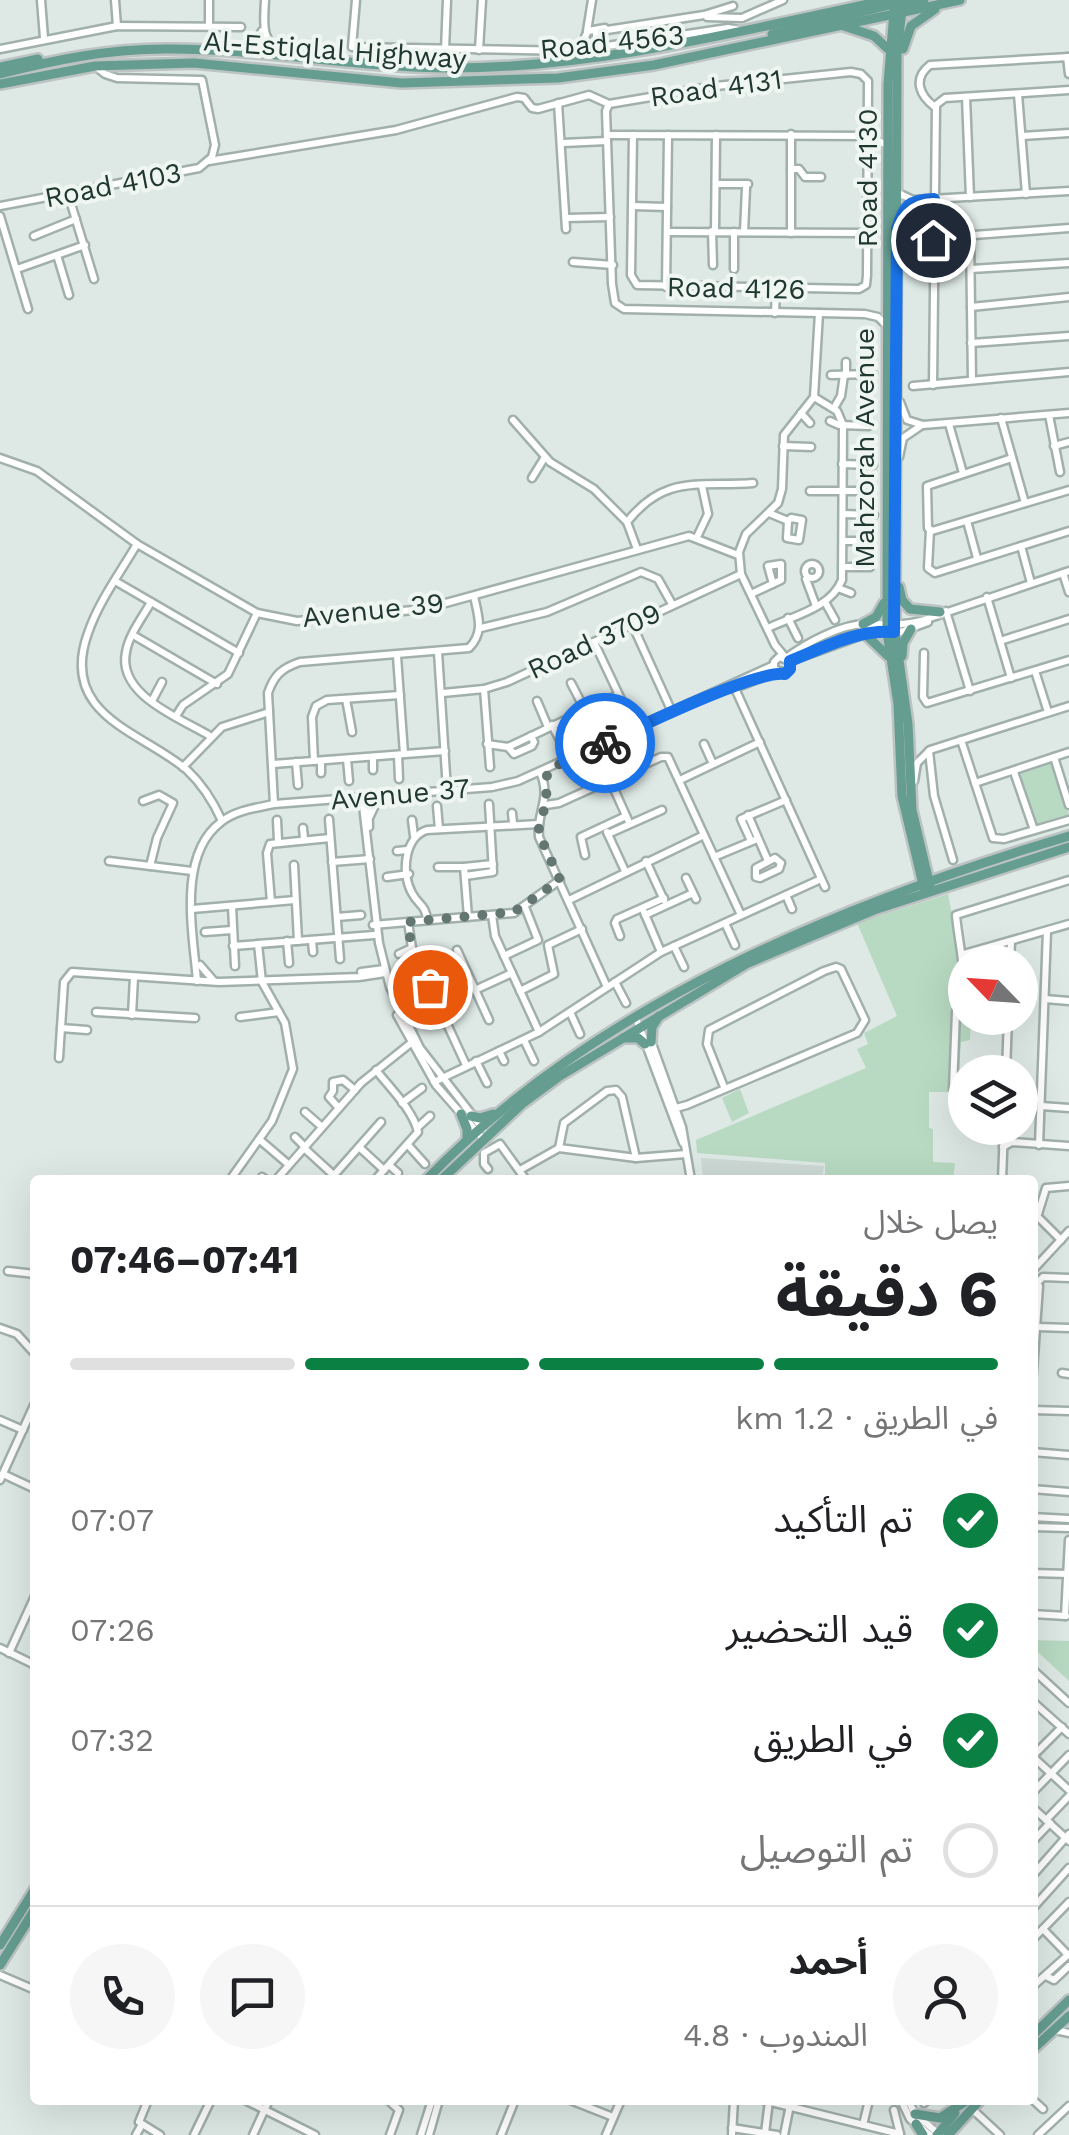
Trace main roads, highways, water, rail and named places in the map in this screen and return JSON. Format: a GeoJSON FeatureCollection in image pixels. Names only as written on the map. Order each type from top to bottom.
{"type":"FeatureCollection","features":[{"type":"Feature","properties":{"kind":"main road"},"geometry":{"type":"LineString","coordinates":[[856,6],[867,0]]}},
{"type":"Feature","properties":{"kind":"main road"},"geometry":{"type":"LineString","coordinates":[[757,42],[791,28],[924,0]]}},
{"type":"Feature","properties":{"kind":"main road","name":"Al-Estiqlal Highway"},"geometry":{"type":"LineString","coordinates":[[0,70],[161,48],[378,66],[516,65],[612,55],[856,6],[945,4],[960,0]]}},
{"type":"Feature","properties":{"kind":"main road"},"geometry":{"type":"LineString","coordinates":[[897,72],[911,26],[945,4]]}},
{"type":"Feature","properties":{"kind":"main road","name":"Al-Estiqlal Highway"},"geometry":{"type":"LineString","coordinates":[[0,86],[12,80],[95,66],[194,63],[402,83],[506,82],[654,65],[838,24],[897,5]]}},
{"type":"Feature","properties":{"kind":"main road","name":"Mahzorah Avenue"},"geometry":{"type":"LineString","coordinates":[[897,5],[889,52],[886,590],[909,738],[918,853]]}},
{"type":"Feature","properties":{"kind":"main road","name":"Mahzorah Avenue"},"geometry":{"type":"LineString","coordinates":[[897,5],[896,574],[890,659],[898,704],[902,796],[927,887]]}},
{"type":"Feature","properties":{"kind":"main road"},"geometry":{"type":"LineString","coordinates":[[838,24],[874,36],[889,52]]}},
{"type":"Feature","properties":{"kind":"main road"},"geometry":{"type":"LineString","coordinates":[[896,574],[900,594],[908,607],[943,612]]}},
{"type":"Feature","properties":{"kind":"main road"},"geometry":{"type":"LineString","coordinates":[[886,590],[878,615],[864,629],[890,659]]}},
{"type":"Feature","properties":{"kind":"main road"},"geometry":{"type":"LineString","coordinates":[[900,674],[902,643],[911,629]]}},
{"type":"Feature","properties":{"kind":"main road"},"geometry":{"type":"LineString","coordinates":[[898,892],[910,877],[918,853],[936,870],[1069,836]]}},
{"type":"Feature","properties":{"kind":"main road"},"geometry":{"type":"LineString","coordinates":[[467,1140],[466,1114],[483,1118],[500,1110],[554,1069],[744,959],[898,892],[1069,847]]}},
{"type":"Feature","properties":{"kind":"main road"},"geometry":{"type":"LineString","coordinates":[[431,1175],[467,1140],[482,1134],[641,1021],[748,963],[927,887],[954,865]]}},
{"type":"Feature","properties":{"kind":"main road"},"geometry":{"type":"LineString","coordinates":[[620,1038],[638,1038],[648,1043],[660,1014]]}},
{"type":"Feature","properties":{"kind":"main road"},"geometry":{"type":"LineString","coordinates":[[443,1175],[500,1110]]}},
{"type":"Feature","properties":{"kind":"main road"},"geometry":{"type":"LineString","coordinates":[[0,1945],[30,1897]]}},
{"type":"Feature","properties":{"kind":"main road"},"geometry":{"type":"LineString","coordinates":[[0,1965],[30,1917]]}},
{"type":"Feature","properties":{"kind":"main road"},"geometry":{"type":"LineString","coordinates":[[1038,2030],[1069,2000]]}},
{"type":"Feature","properties":{"kind":"main road"},"geometry":{"type":"LineString","coordinates":[[1038,2045],[1069,2016]]}},
{"type":"Feature","properties":{"kind":"main road"},"geometry":{"type":"LineString","coordinates":[[964,2105],[940,2118],[916,2119],[936,2135],[966,2105]]}}]}
